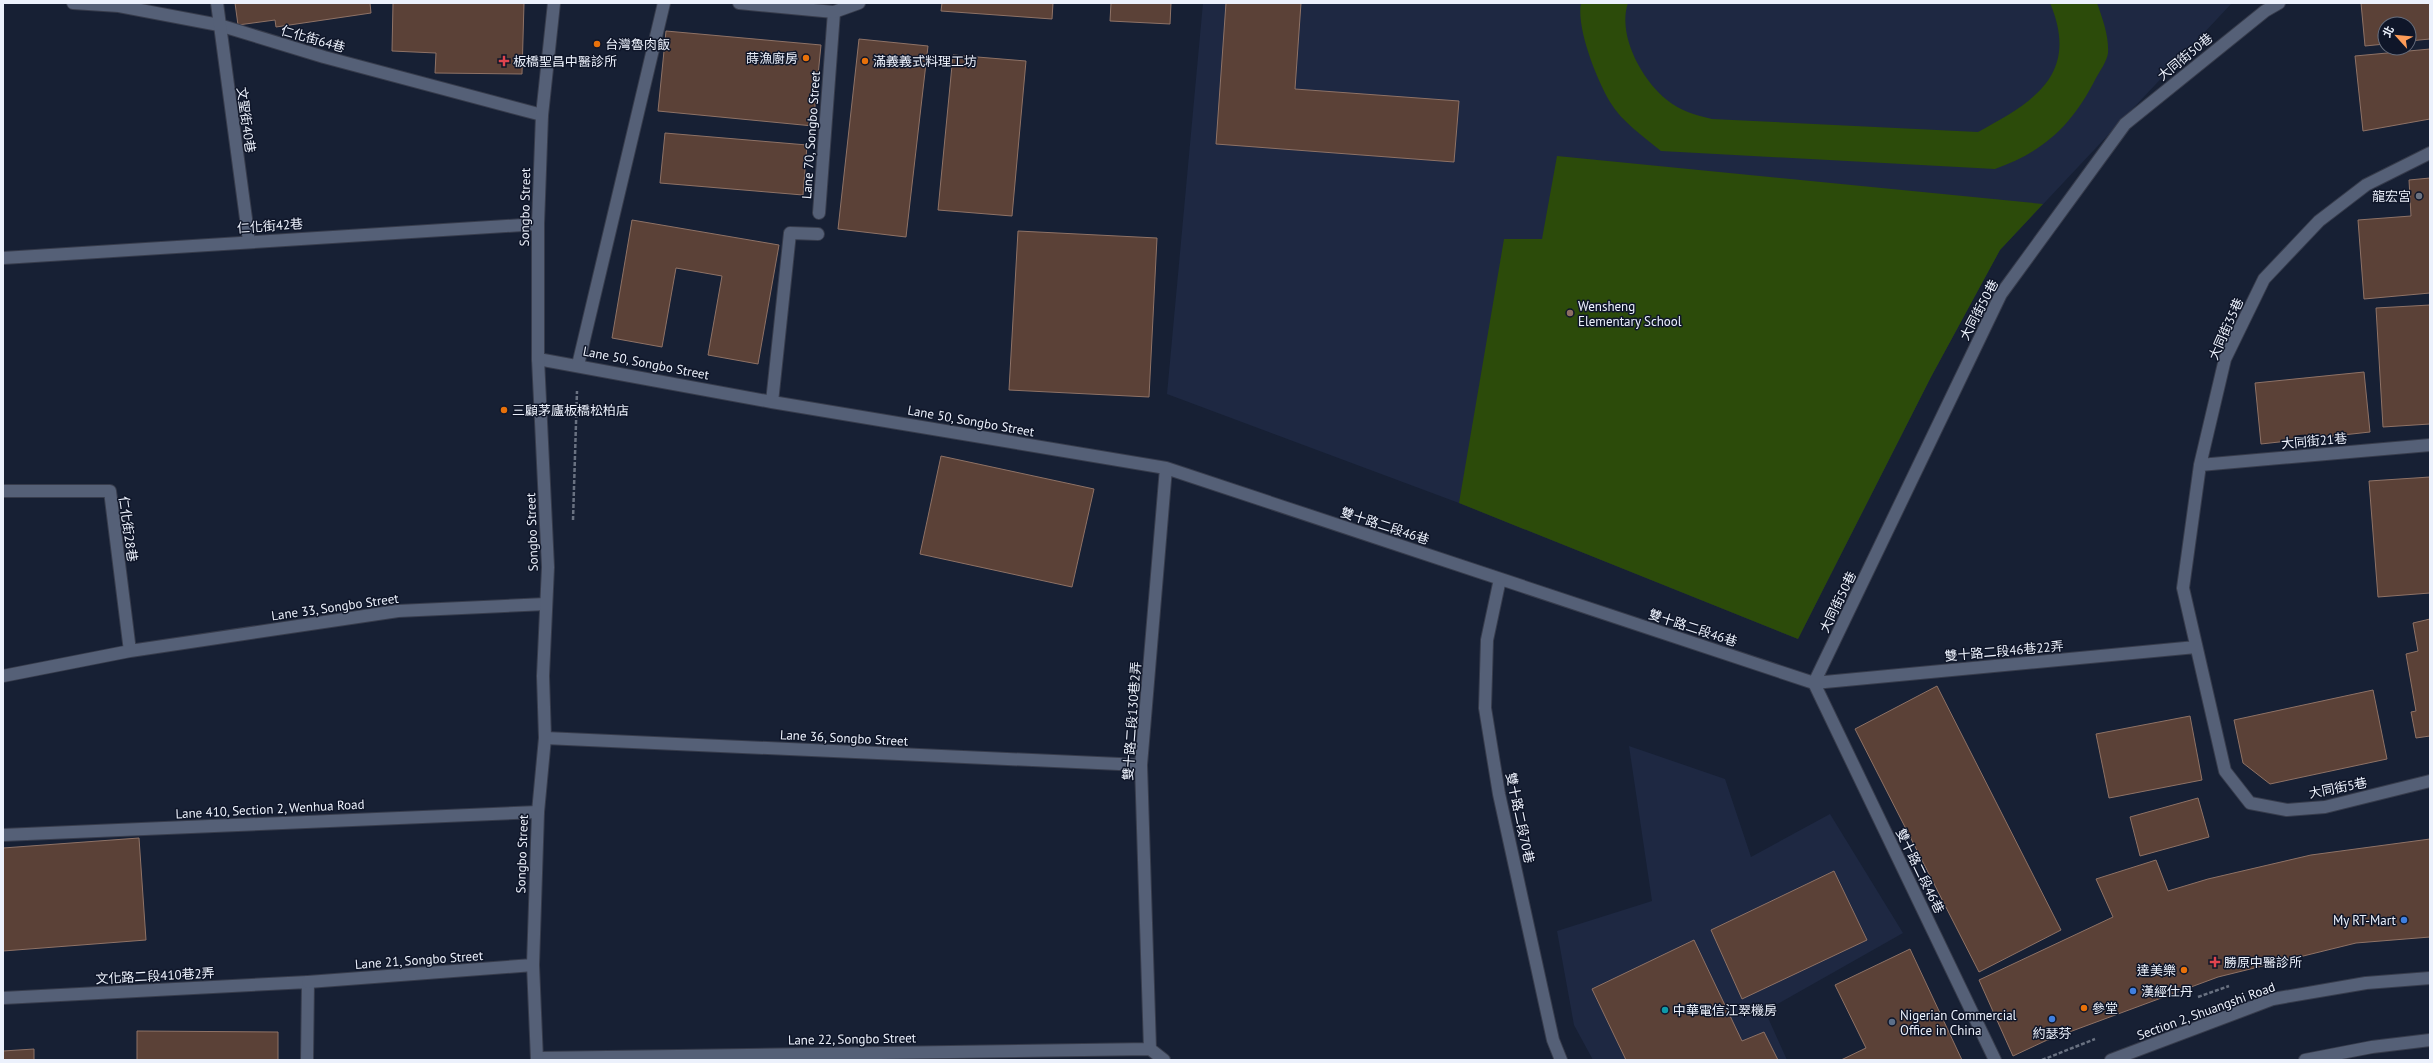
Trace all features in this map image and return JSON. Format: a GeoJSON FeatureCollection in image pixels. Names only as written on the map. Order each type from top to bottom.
{"type":"FeatureCollection","features":[{"type":"Feature","properties":{"kind":"street","name":"仁化街64巷"},"geometry":{"type":"LineString","coordinates":[[73,3],[119,6],[219,25],[324,57],[542,115]]}},
{"type":"Feature","properties":{"kind":"street","name":"文聖街40巷"},"geometry":{"type":"LineString","coordinates":[[217,3],[249,241]]}},
{"type":"Feature","properties":{"kind":"street","name":"Songbo Street"},"geometry":{"type":"LineString","coordinates":[[537,1059],[533,965],[538,812],[545,738],[543,676],[548,568],[538,359],[538,224],[542,115],[554,3]]}},
{"type":"Feature","properties":{"kind":"street"},"geometry":{"type":"LineString","coordinates":[[578,365],[664,3]]}},
{"type":"Feature","properties":{"kind":"street"},"geometry":{"type":"LineString","coordinates":[[739,3],[834,12],[859,3]]}},
{"type":"Feature","properties":{"kind":"street","name":"大同街50巷"},"geometry":{"type":"LineString","coordinates":[[1814,683],[2001,294],[2124,124],[2265,11],[2279,3]]}},
{"type":"Feature","properties":{"kind":"street","name":"Lane 70, Songbo Street"},"geometry":{"type":"LineString","coordinates":[[819,213],[834,12]]}},
{"type":"Feature","properties":{"kind":"street","name":"大同街35巷"},"geometry":{"type":"LineString","coordinates":[[2196,647],[2183,588],[2200,465],[2225,360],[2264,279],[2325,217],[2366,185],[2430,153]]}},
{"type":"Feature","properties":{"kind":"street","name":"仁化街42巷"},"geometry":{"type":"LineString","coordinates":[[3,258],[249,241],[538,224]]}},
{"type":"Feature","properties":{"kind":"street"},"geometry":{"type":"LineString","coordinates":[[772,402],[790,233],[818,234]]}},
{"type":"Feature","properties":{"kind":"street","name":"Lane 50, Songbo Street"},"geometry":{"type":"LineString","coordinates":[[538,359],[578,365],[772,402],[1166,468]]}},
{"type":"Feature","properties":{"kind":"street","name":"大同街21巷"},"geometry":{"type":"LineString","coordinates":[[2200,465],[2430,445]]}},
{"type":"Feature","properties":{"kind":"street","name":"雙十路二段46巷"},"geometry":{"type":"LineString","coordinates":[[1166,468],[1814,683],[1995,1060]]}},
{"type":"Feature","properties":{"kind":"street","name":"雙十路二段130巷2弄"},"geometry":{"type":"LineString","coordinates":[[1150,1049],[1142,765],[1166,468]]}},
{"type":"Feature","properties":{"kind":"street","name":"仁化街28巷"},"geometry":{"type":"LineString","coordinates":[[3,491],[110,491],[130,651]]}},
{"type":"Feature","properties":{"kind":"street","name":"雙十路二段70巷"},"geometry":{"type":"LineString","coordinates":[[1500,579],[1487,640],[1485,708],[1501,801],[1553,1040],[1562,1060]]}},
{"type":"Feature","properties":{"kind":"street","name":"Lane 33, Songbo Street"},"geometry":{"type":"LineString","coordinates":[[3,676],[130,651],[398,611],[546,604]]}},
{"type":"Feature","properties":{"kind":"street","name":"雙十路二段46巷22弄"},"geometry":{"type":"LineString","coordinates":[[1814,683],[2196,647]]}},
{"type":"Feature","properties":{"kind":"street","name":"大同街5巷"},"geometry":{"type":"LineString","coordinates":[[2196,647],[2225,771],[2250,803],[2287,810],[2325,808],[2430,781]]}},
{"type":"Feature","properties":{"kind":"street","name":"Lane 36, Songbo Street"},"geometry":{"type":"LineString","coordinates":[[545,738],[1142,765]]}},
{"type":"Feature","properties":{"kind":"street","name":"Lane 410, Section 2, Wenhua Road"},"geometry":{"type":"LineString","coordinates":[[3,835],[538,812]]}},
{"type":"Feature","properties":{"kind":"street","name":"Lane 21, Songbo Street"},"geometry":{"type":"LineString","coordinates":[[308,982],[533,965]]}},
{"type":"Feature","properties":{"kind":"street","name":"Section 2, Shuangshi Road"},"geometry":{"type":"LineString","coordinates":[[2111,1060],[2273,999],[2366,983],[2430,978]]}},
{"type":"Feature","properties":{"kind":"street"},"geometry":{"type":"LineString","coordinates":[[307,1060],[308,982]]}},
{"type":"Feature","properties":{"kind":"street","name":"文化路二段410巷2弄"},"geometry":{"type":"LineString","coordinates":[[3,998],[308,982]]}},
{"type":"Feature","properties":{"kind":"street"},"geometry":{"type":"LineString","coordinates":[[2305,1060],[2372,1047],[2430,1040]]}},
{"type":"Feature","properties":{"kind":"street"},"geometry":{"type":"LineString","coordinates":[[1150,1049],[1164,1060]]}},
{"type":"Feature","properties":{"kind":"street","name":"Lane 22, Songbo Street"},"geometry":{"type":"LineString","coordinates":[[537,1059],[1150,1049]]}},
{"type":"Feature","properties":{"kind":"shaded area","name":"Wensheng Elementary School"},"geometry":{"type":"Polygon","coordinates":[[[1203,3],[2232,3],[2000,250],[1931,377],[1798,639],[1459,503],[1167,394],[1203,3]]]}},
{"type":"Feature","properties":{"kind":"shaded area"},"geometry":{"type":"Polygon","coordinates":[[[1629,746],[1725,779],[1751,857],[1830,814],[1903,933],[1765,1011],[1787,1060],[1593,1060],[1574,1025],[1557,931],[1652,901],[1629,746]]]}},
{"type":"Feature","properties":{"kind":"green space"},"geometry":{"type":"Polygon","coordinates":[[[1581,3],[1628,3],[1625,16],[1629,42],[1634,56],[1649,81],[1672,104],[1683,110],[1712,119],[1978,132],[2017,109],[2033,97],[2046,83],[2055,67],[2059,49],[2058,28],[2050,3],[2097,3],[2107,34],[2108,53],[2105,63],[2087,95],[2067,123],[2043,145],[2013,162],[1995,169],[1661,151],[1634,129],[1610,102],[1599,81],[1589,54],[1580,14],[1581,3]]]}},
{"type":"Feature","properties":{"kind":"green space"},"geometry":{"type":"Polygon","coordinates":[[[1557,156],[2043,204],[2000,250],[1931,377],[1798,639],[1459,503],[1504,239],[1542,239],[1557,156]]]}},
{"type":"Feature","properties":{"kind":"building"},"geometry":{"type":"Polygon","coordinates":[[[235,3],[370,3],[371,13],[276,27],[275,20],[238,25],[235,3]]]}},
{"type":"Feature","properties":{"kind":"building"},"geometry":{"type":"Polygon","coordinates":[[[393,3],[524,3],[522,74],[435,73],[436,53],[392,51],[393,3]]]}},
{"type":"Feature","properties":{"kind":"building"},"geometry":{"type":"Polygon","coordinates":[[[942,3],[1053,3],[1052,19],[941,11],[942,3]]]}},
{"type":"Feature","properties":{"kind":"building"},"geometry":{"type":"Polygon","coordinates":[[[1111,3],[1171,3],[1170,24],[1110,21],[1111,3]]]}},
{"type":"Feature","properties":{"kind":"building"},"geometry":{"type":"Polygon","coordinates":[[[1226,3],[1301,3],[1295,89],[1459,101],[1454,162],[1216,144],[1226,3]]]}},
{"type":"Feature","properties":{"kind":"building"},"geometry":{"type":"Polygon","coordinates":[[[2361,3],[2430,3],[2430,39],[2417,40],[2417,16],[2377,16],[2377,45],[2365,46],[2361,3]]]}},
{"type":"Feature","properties":{"kind":"building"},"geometry":{"type":"Polygon","coordinates":[[[666,31],[821,45],[813,126],[658,111],[666,31]]]}},
{"type":"Feature","properties":{"kind":"building"},"geometry":{"type":"Polygon","coordinates":[[[859,39],[928,46],[906,237],[838,229],[859,39]]]}},
{"type":"Feature","properties":{"kind":"building"},"geometry":{"type":"Polygon","coordinates":[[[2430,49],[2430,119],[2363,131],[2355,56],[2377,54],[2377,56],[2417,56],[2417,50],[2430,49]]]}},
{"type":"Feature","properties":{"kind":"building"},"geometry":{"type":"Polygon","coordinates":[[[953,55],[1026,61],[1012,216],[938,210],[953,55]]]}},
{"type":"Feature","properties":{"kind":"building"},"geometry":{"type":"Polygon","coordinates":[[[665,133],[807,145],[803,195],[660,183],[665,133]]]}},
{"type":"Feature","properties":{"kind":"building"},"geometry":{"type":"Polygon","coordinates":[[[2430,178],[2430,293],[2364,299],[2358,220],[2411,216],[2409,180],[2430,178]]]}},
{"type":"Feature","properties":{"kind":"building"},"geometry":{"type":"Polygon","coordinates":[[[632,220],[779,245],[758,364],[708,355],[722,276],[676,268],[662,347],[612,338],[632,220]]]}},
{"type":"Feature","properties":{"kind":"building"},"geometry":{"type":"Polygon","coordinates":[[[1018,231],[1157,238],[1149,397],[1009,390],[1018,231]]]}},
{"type":"Feature","properties":{"kind":"building"},"geometry":{"type":"Polygon","coordinates":[[[2430,305],[2430,424],[2383,427],[2376,308],[2430,305]]]}},
{"type":"Feature","properties":{"kind":"building"},"geometry":{"type":"Polygon","coordinates":[[[2364,372],[2370,432],[2261,444],[2255,383],[2364,372]]]}},
{"type":"Feature","properties":{"kind":"building"},"geometry":{"type":"Polygon","coordinates":[[[941,456],[1094,489],[1072,587],[920,554],[941,456]]]}},
{"type":"Feature","properties":{"kind":"building"},"geometry":{"type":"Polygon","coordinates":[[[2430,477],[2430,593],[2378,597],[2369,481],[2430,477]]]}},
{"type":"Feature","properties":{"kind":"building"},"geometry":{"type":"Polygon","coordinates":[[[2430,619],[2430,736],[2416,738],[2411,712],[2416,711],[2406,654],[2418,651],[2413,623],[2430,619]]]}},
{"type":"Feature","properties":{"kind":"building"},"geometry":{"type":"Polygon","coordinates":[[[1937,686],[2061,930],[1979,972],[1855,729],[1937,686]]]}},
{"type":"Feature","properties":{"kind":"building"},"geometry":{"type":"Polygon","coordinates":[[[2373,690],[2387,759],[2270,784],[2243,763],[2234,720],[2373,690]]]}},
{"type":"Feature","properties":{"kind":"building"},"geometry":{"type":"Polygon","coordinates":[[[2190,716],[2202,780],[2109,798],[2096,734],[2190,716]]]}},
{"type":"Feature","properties":{"kind":"building"},"geometry":{"type":"Polygon","coordinates":[[[2198,798],[2209,837],[2140,856],[2130,817],[2198,798]]]}},
{"type":"Feature","properties":{"kind":"building"},"geometry":{"type":"Polygon","coordinates":[[[139,838],[146,940],[3,951],[3,848],[139,838]]]}},
{"type":"Feature","properties":{"kind":"building"},"geometry":{"type":"Polygon","coordinates":[[[2430,839],[2430,937],[2356,943],[2218,977],[2045,1041],[2013,1056],[1979,980],[2113,917],[2096,879],[2156,860],[2168,891],[2208,879],[2311,855],[2430,839]]]}},
{"type":"Feature","properties":{"kind":"building","name":"中華電信江翠機房"},"geometry":{"type":"Polygon","coordinates":[[[1834,871],[1867,940],[1742,999],[1711,930],[1834,871]]]}},
{"type":"Feature","properties":{"kind":"building","name":"中華電信江翠機房"},"geometry":{"type":"Polygon","coordinates":[[[1694,940],[1742,1041],[1764,1032],[1778,1060],[1626,1060],[1592,989],[1694,940]]]}},
{"type":"Feature","properties":{"kind":"building"},"geometry":{"type":"Polygon","coordinates":[[[1910,949],[1962,1060],[1841,1060],[1866,1048],[1835,985],[1910,949]]]}},
{"type":"Feature","properties":{"kind":"building"},"geometry":{"type":"Polygon","coordinates":[[[137,1031],[278,1032],[278,1060],[137,1060],[137,1031]]]}},
{"type":"Feature","properties":{"kind":"building"},"geometry":{"type":"Polygon","coordinates":[[[34,1049],[34,1060],[3,1060],[3,1051],[34,1049]]]}},
{"type":"Feature","properties":{"kind":"place","name":"台灣魯肉飯"},"geometry":{"type":"Point","coordinates":[597,44]}},
{"type":"Feature","properties":{"kind":"place","name":"蒔漁廚房"},"geometry":{"type":"Point","coordinates":[806,58]}},
{"type":"Feature","properties":{"kind":"place","name":"板橋聖昌中醫診所"},"geometry":{"type":"Point","coordinates":[504,61]}},
{"type":"Feature","properties":{"kind":"place","name":"滿義義式料理工坊"},"geometry":{"type":"Point","coordinates":[865,61]}},
{"type":"Feature","properties":{"kind":"place","name":"龍宏宮"},"geometry":{"type":"Point","coordinates":[2419,196]}},
{"type":"Feature","properties":{"kind":"place","name":"Wensheng Elementary School"},"geometry":{"type":"Point","coordinates":[1570,313]}},
{"type":"Feature","properties":{"kind":"place","name":"三顧茅廬板橋松柏店"},"geometry":{"type":"Point","coordinates":[504,410]}},
{"type":"Feature","properties":{"kind":"place","name":"My RT-Mart"},"geometry":{"type":"Point","coordinates":[2404,920]}},
{"type":"Feature","properties":{"kind":"place","name":"勝原中醫診所"},"geometry":{"type":"Point","coordinates":[2215,962]}},
{"type":"Feature","properties":{"kind":"place","name":"達美樂"},"geometry":{"type":"Point","coordinates":[2184,970]}},
{"type":"Feature","properties":{"kind":"place","name":"漢經仕丹"},"geometry":{"type":"Point","coordinates":[2133,991]}},
{"type":"Feature","properties":{"kind":"place","name":"參堂"},"geometry":{"type":"Point","coordinates":[2084,1008]}},
{"type":"Feature","properties":{"kind":"place","name":"中華電信江翠機房"},"geometry":{"type":"Point","coordinates":[1665,1010]}},
{"type":"Feature","properties":{"kind":"place","name":"約瑟芬"},"geometry":{"type":"Point","coordinates":[2052,1019]}},
{"type":"Feature","properties":{"kind":"place","name":"Nigerian Commercial Office in China"},"geometry":{"type":"Point","coordinates":[1892,1022]}}]}
